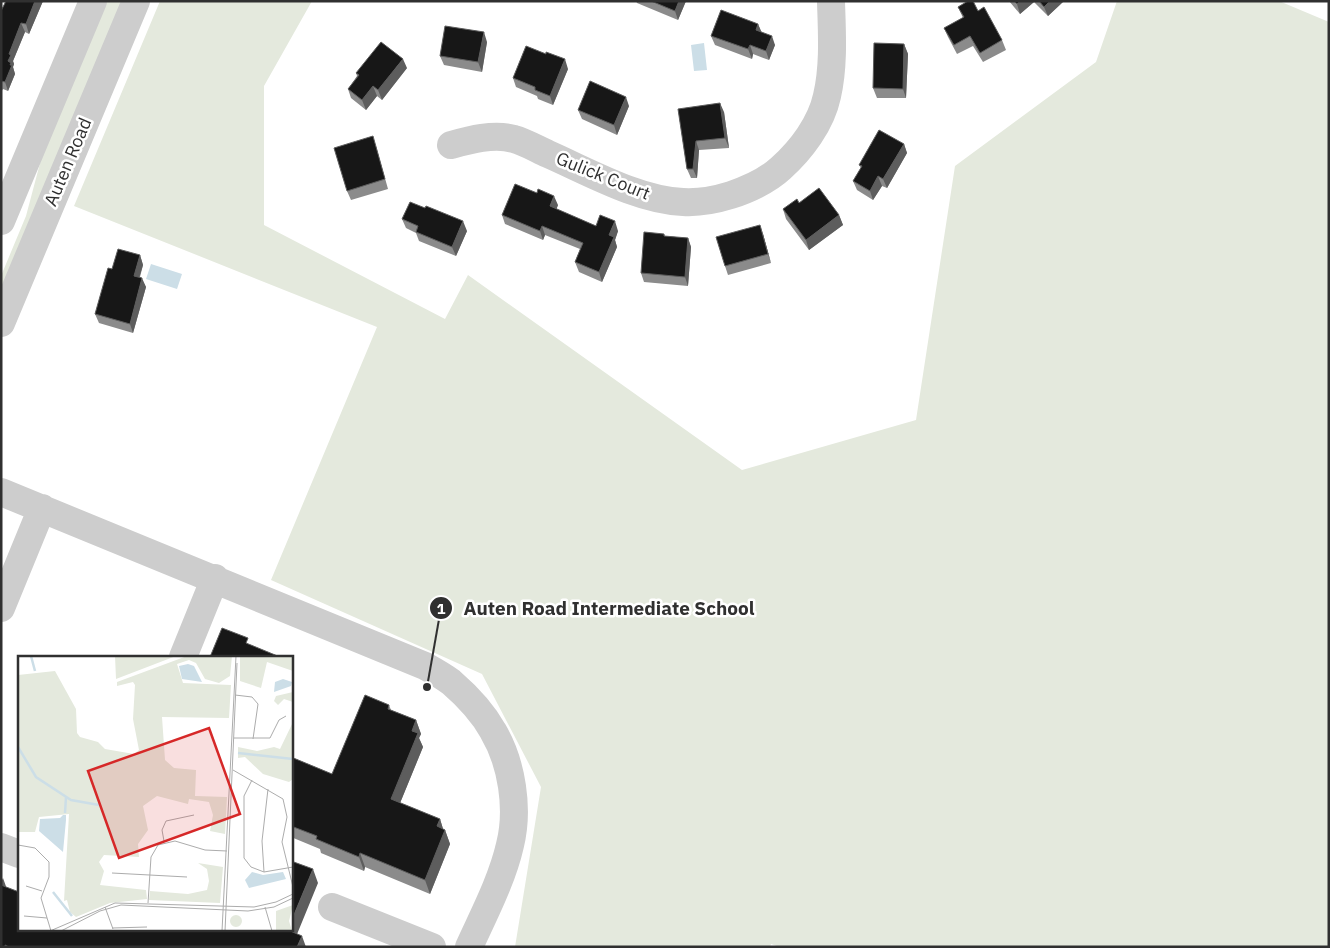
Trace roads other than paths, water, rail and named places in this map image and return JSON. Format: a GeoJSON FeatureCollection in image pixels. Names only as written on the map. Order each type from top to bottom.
{"type":"FeatureCollection","features":[{"type":"Feature","properties":{"kind":"street"},"geometry":{"type":"LineString","coordinates":[[1,221],[93,1]]}},
{"type":"Feature","properties":{"kind":"street","name":"Auten Road"},"geometry":{"type":"LineString","coordinates":[[1,322],[136,1]]}},
{"type":"Feature","properties":{"kind":"street","name":"Gulick Court"},"geometry":{"type":"LineString","coordinates":[[451,145],[480,137],[512,138],[624,188],[654,197],[683,202],[712,200],[746,190],[774,174],[792,158],[818,121],[827,97],[835,2]]}},
{"type":"Feature","properties":{"kind":"street"},"geometry":{"type":"LineString","coordinates":[[1,492],[215,578],[425,666],[450,682],[474,704],[493,730],[504,754],[512,784],[514,816],[511,843],[504,866],[469,947]]}},
{"type":"Feature","properties":{"kind":"street"},"geometry":{"type":"LineString","coordinates":[[1,608],[42,508]]}},
{"type":"Feature","properties":{"kind":"street"},"geometry":{"type":"LineString","coordinates":[[183,656],[215,578]]}},
{"type":"Feature","properties":{"kind":"street"},"geometry":{"type":"LineString","coordinates":[[1,847],[18,854]]}},
{"type":"Feature","properties":{"kind":"street"},"geometry":{"type":"LineString","coordinates":[[332,907],[432,947]]}},
{"type":"Feature","properties":{"kind":"place","name":"Auten Road Intermediate School"},"geometry":{"type":"Point","coordinates":[427,687]}}]}
